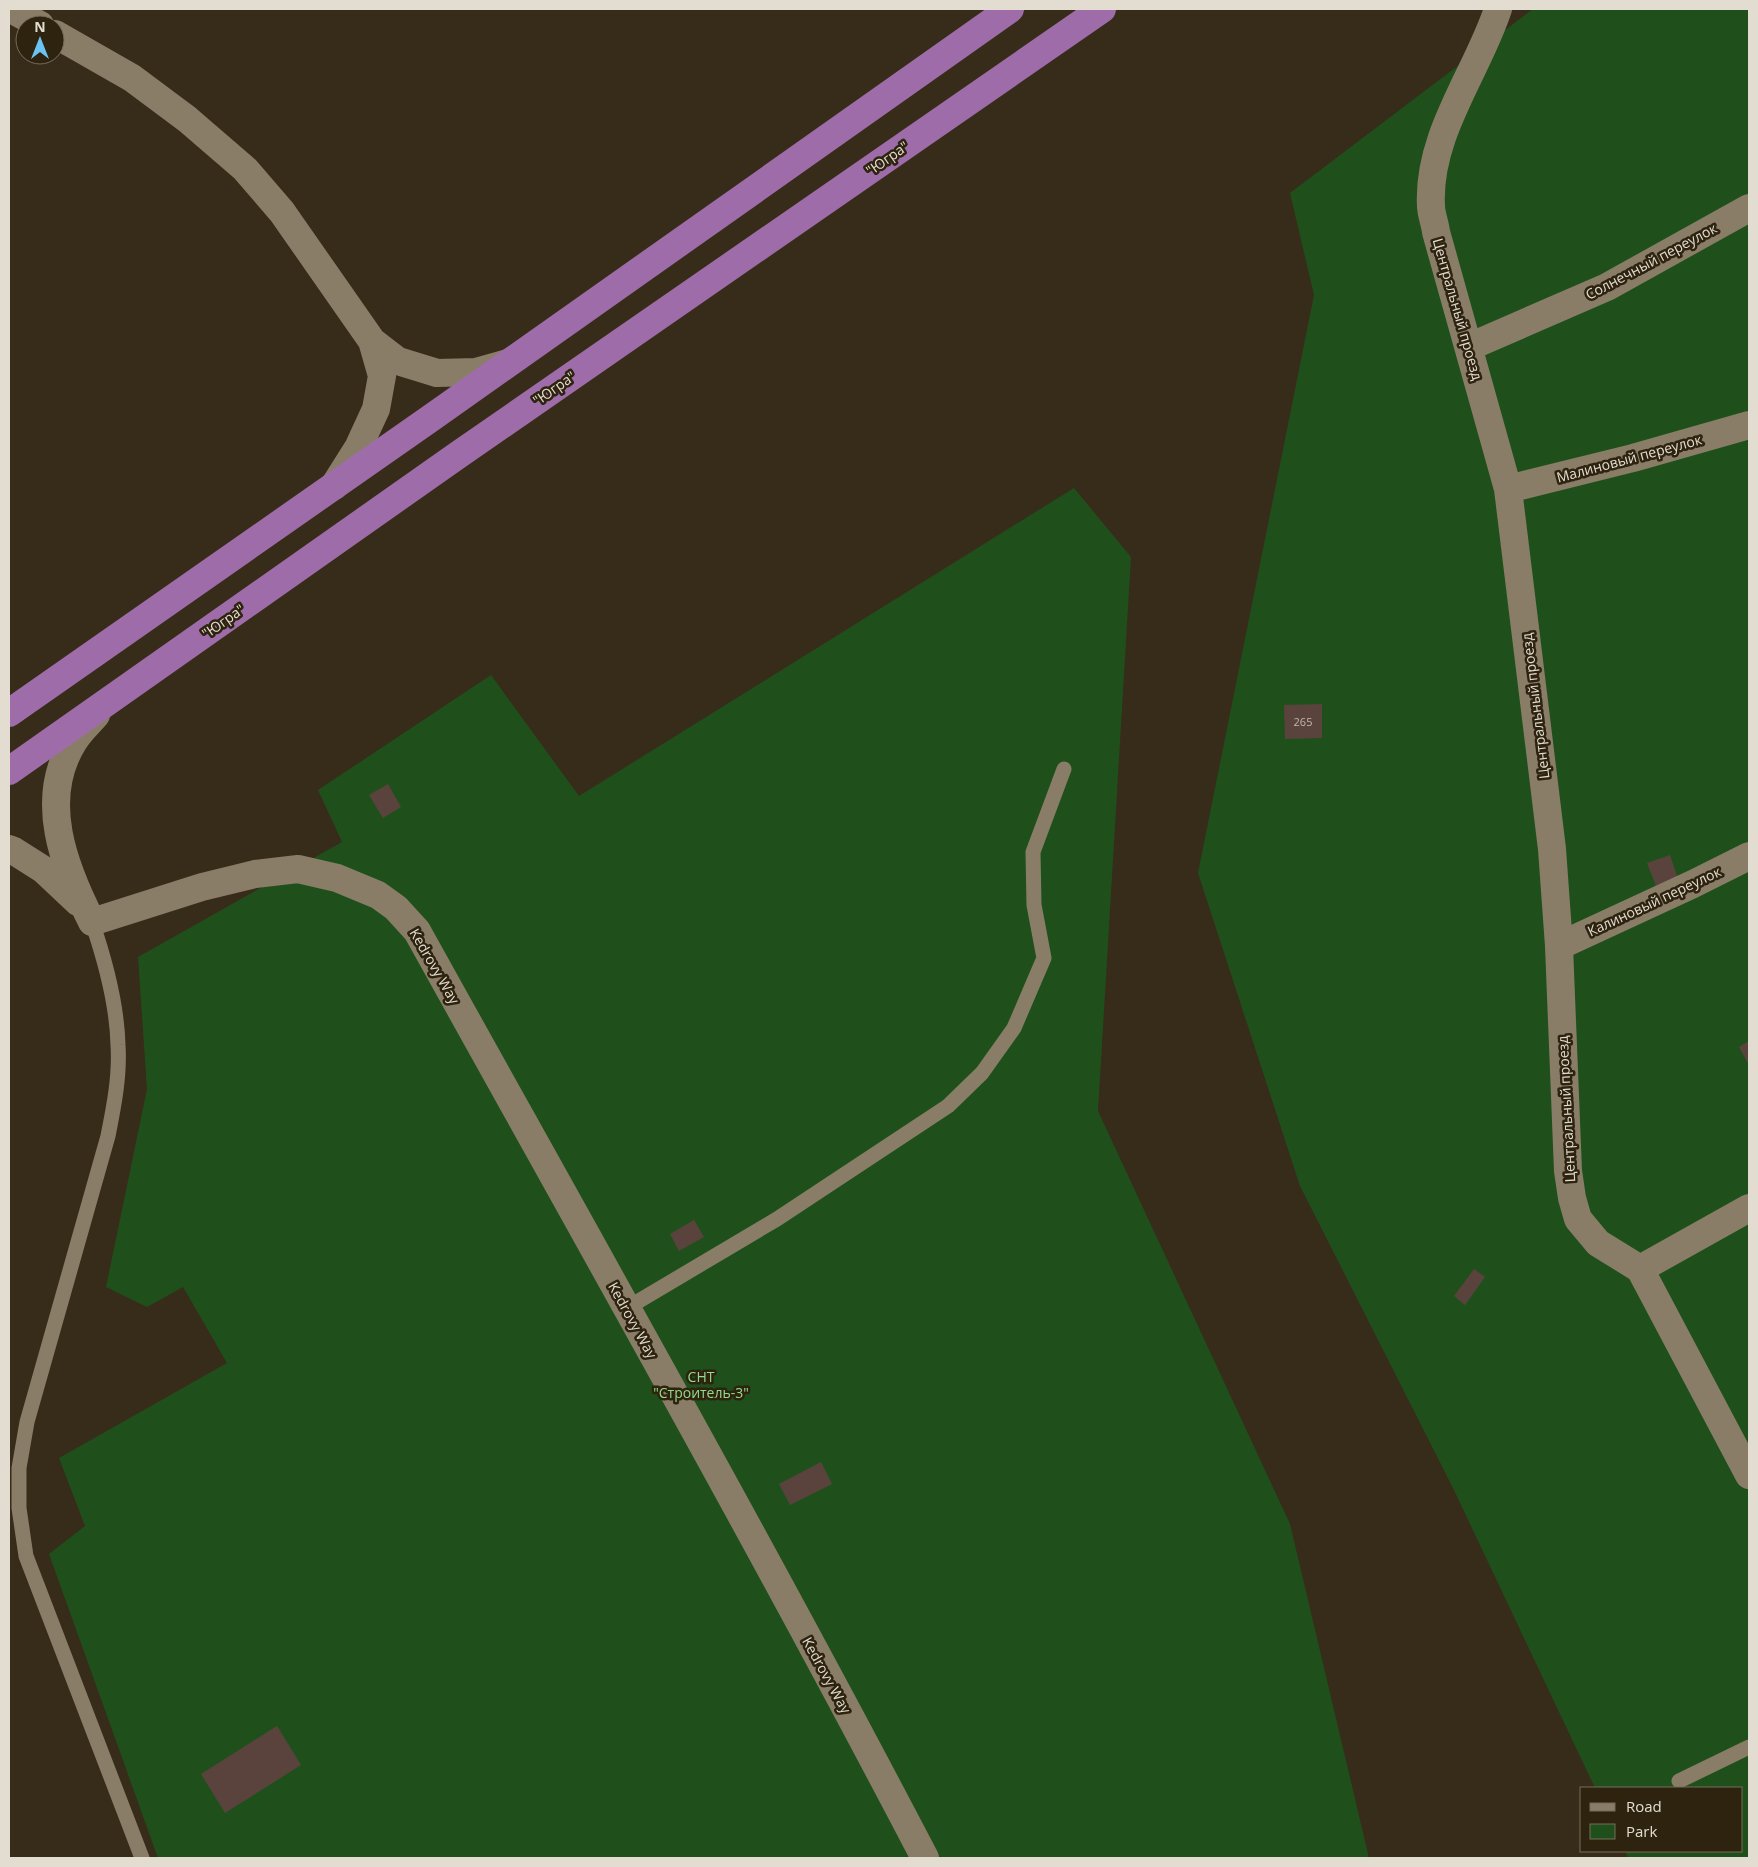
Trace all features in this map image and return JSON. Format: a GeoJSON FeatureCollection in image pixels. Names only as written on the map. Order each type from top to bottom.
{"type":"FeatureCollection","features":[{"type":"Feature","properties":{"kind":"highway"},"geometry":{"type":"LineString","coordinates":[[9,713],[1010,9]]}},
{"type":"Feature","properties":{"kind":"highway","name":"\"Югра\""},"geometry":{"type":"LineString","coordinates":[[9,771],[450,461],[1102,9]]}},
{"type":"Feature","properties":{"kind":"street","name":"Центральный проезд"},"geometry":{"type":"LineString","coordinates":[[1498,9],[1448,120],[1433,169],[1431,206],[1436,232],[1508,489],[1552,849],[1559,946],[1568,1171],[1572,1198],[1578,1218],[1598,1243],[1640,1269]]}},
{"type":"Feature","properties":{"kind":"street"},"geometry":{"type":"LineString","coordinates":[[65,40],[132,78],[187,119],[245,169],[282,212],[372,342],[382,376],[376,409],[358,448],[334,486]]}},
{"type":"Feature","properties":{"kind":"street","name":"Солнечный переулок"},"geometry":{"type":"LineString","coordinates":[[1468,347],[1607,287],[1749,208]]}},
{"type":"Feature","properties":{"kind":"street"},"geometry":{"type":"LineString","coordinates":[[372,342],[398,361],[437,373],[476,372],[509,363]]}},
{"type":"Feature","properties":{"kind":"street","name":"Малиновый переулок"},"geometry":{"type":"LineString","coordinates":[[1508,489],[1633,458],[1749,426]]}},
{"type":"Feature","properties":{"kind":"street"},"geometry":{"type":"LineString","coordinates":[[88,915],[63,854],[56,824],[55,800],[62,767],[74,741],[107,702]]}},
{"type":"Feature","properties":{"kind":"street"},"geometry":{"type":"LineString","coordinates":[[9,849],[44,870],[88,915]]}},
{"type":"Feature","properties":{"kind":"street","name":"Калиновый переулок"},"geometry":{"type":"LineString","coordinates":[[1559,946],[1749,856]]}},
{"type":"Feature","properties":{"kind":"street","name":"Kedrovy Way"},"geometry":{"type":"LineString","coordinates":[[88,915],[255,874],[298,869],[337,878],[378,896],[396,908],[417,931],[627,1308],[925,1858]]}},
{"type":"Feature","properties":{"kind":"street"},"geometry":{"type":"LineString","coordinates":[[1749,1208],[1640,1269],[1749,1475]]}},
{"type":"Feature","properties":{"kind":"lane"},"geometry":{"type":"LineString","coordinates":[[627,1308],[776,1218],[948,1106],[982,1073],[1014,1028],[1044,958],[1034,905],[1033,852],[1064,769]]}},
{"type":"Feature","properties":{"kind":"lane"},"geometry":{"type":"LineString","coordinates":[[88,915],[103,955],[109,980],[118,1045],[115,1097],[108,1136],[27,1422],[19,1468],[19,1508],[26,1556],[142,1858]]}},
{"type":"Feature","properties":{"kind":"lane"},"geometry":{"type":"LineString","coordinates":[[1679,1781],[1749,1747]]}},
{"type":"Feature","properties":{"kind":"green space"},"geometry":{"type":"Polygon","coordinates":[[[1533,9],[1749,9],[1749,1858],[1628,1858],[1625,1852],[1743,1852],[1743,1787],[1595,1787],[1453,1488],[1300,1186],[1198,873],[1314,295],[1290,193],[1533,9]]]}},
{"type":"Feature","properties":{"kind":"green space","name":"СНТ \"Строитель-3\""},"geometry":{"type":"Polygon","coordinates":[[[1074,488],[1131,557],[1098,1111],[1290,1524],[1369,1858],[158,1858],[49,1554],[85,1526],[59,1458],[227,1363],[183,1287],[147,1307],[106,1287],[147,1089],[138,957],[342,842],[318,790],[491,675],[579,796],[1074,488]]]}},
{"type":"Feature","properties":{"kind":"building"},"geometry":{"type":"Polygon","coordinates":[[[1322,704],[1322,738],[1285,739],[1284,705],[1322,704]]]}},
{"type":"Feature","properties":{"kind":"building"},"geometry":{"type":"Polygon","coordinates":[[[388,784],[401,807],[383,818],[369,795],[388,784]]]}},
{"type":"Feature","properties":{"kind":"building"},"geometry":{"type":"Polygon","coordinates":[[[1670,855],[1678,879],[1656,886],[1647,863],[1670,855]]]}},
{"type":"Feature","properties":{"kind":"building"},"geometry":{"type":"Polygon","coordinates":[[[1749,1041],[1749,1065],[1739,1047],[1749,1041]]]}},
{"type":"Feature","properties":{"kind":"building"},"geometry":{"type":"Polygon","coordinates":[[[694,1220],[704,1237],[679,1251],[670,1234],[694,1220]]]}},
{"type":"Feature","properties":{"kind":"building"},"geometry":{"type":"Polygon","coordinates":[[[1474,1269],[1485,1277],[1465,1305],[1454,1296],[1474,1269]]]}},
{"type":"Feature","properties":{"kind":"building"},"geometry":{"type":"Polygon","coordinates":[[[821,1462],[832,1484],[790,1505],[779,1484],[821,1462]]]}},
{"type":"Feature","properties":{"kind":"building"},"geometry":{"type":"Polygon","coordinates":[[[277,1726],[301,1765],[225,1813],[201,1774],[277,1726]]]}}]}
